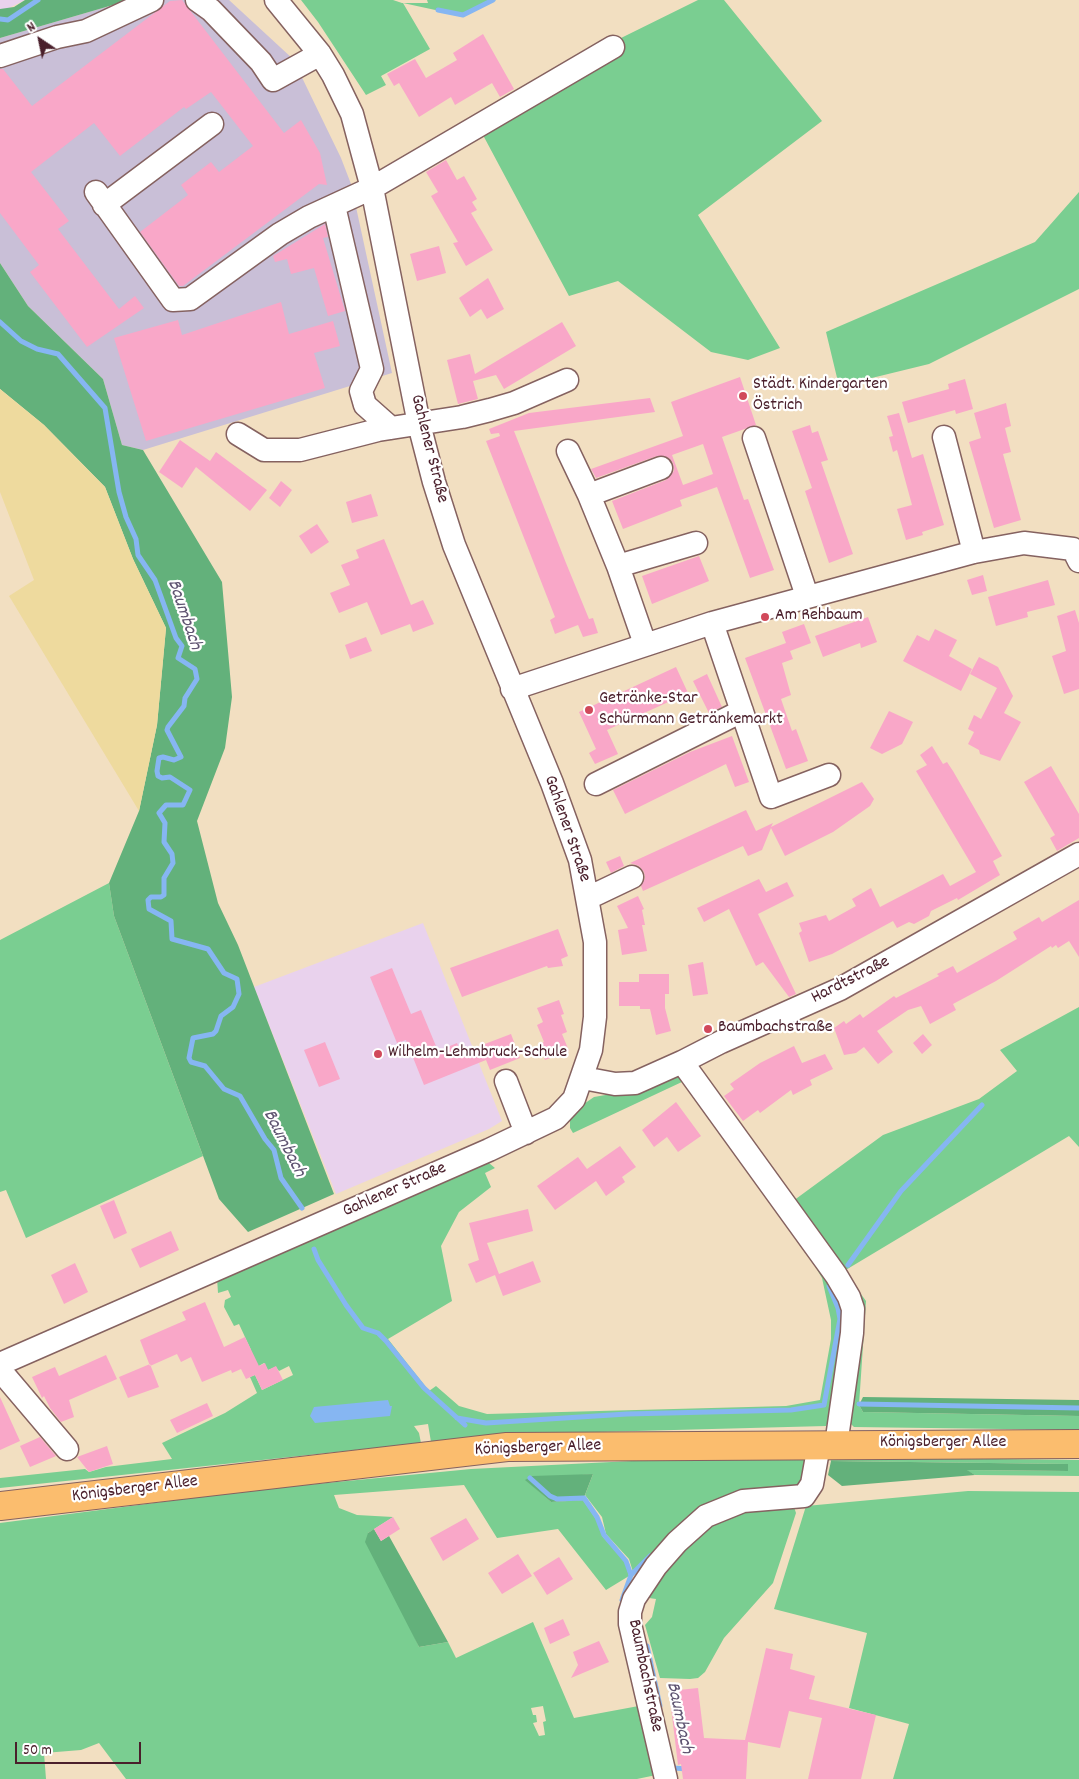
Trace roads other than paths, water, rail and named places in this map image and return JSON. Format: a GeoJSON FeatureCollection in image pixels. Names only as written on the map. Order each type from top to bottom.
{"type":"FeatureCollection","features":[{"type":"Feature","properties":{"kind":"main road","name":"Königsberger Allee"},"geometry":{"type":"LineString","coordinates":[[0,1506],[507,1447],[1079,1444]]}},
{"type":"Feature","properties":{"kind":"street"},"geometry":{"type":"LineString","coordinates":[[0,56],[57,37],[86,31],[152,0]]}},
{"type":"Feature","properties":{"kind":"street"},"geometry":{"type":"LineString","coordinates":[[197,0],[211,10],[261,62],[274,80],[320,54]]}},
{"type":"Feature","properties":{"kind":"street","name":"Gahlener Straße"},"geometry":{"type":"LineString","coordinates":[[0,1364],[526,1133],[556,1118],[574,1099],[584,1078],[591,1050],[595,1017],[595,942],[580,860],[454,545],[434,482],[419,424],[372,188],[352,114],[333,75],[320,54],[276,0]]}},
{"type":"Feature","properties":{"kind":"street"},"geometry":{"type":"LineString","coordinates":[[212,124],[100,198],[173,300],[190,299],[280,234],[309,217],[372,188],[612,47]]}},
{"type":"Feature","properties":{"kind":"street"},"geometry":{"type":"LineString","coordinates":[[334,206],[372,369],[361,391],[365,405],[391,428]]}},
{"type":"Feature","properties":{"kind":"street"},"geometry":{"type":"LineString","coordinates":[[238,434],[264,450],[300,450],[391,428],[462,417],[514,403],[567,380]]}},
{"type":"Feature","properties":{"kind":"street"},"geometry":{"type":"LineString","coordinates":[[944,437],[974,552]]}},
{"type":"Feature","properties":{"kind":"street"},"geometry":{"type":"LineString","coordinates":[[754,438],[807,596]]}},
{"type":"Feature","properties":{"kind":"street"},"geometry":{"type":"LineString","coordinates":[[568,450],[589,494],[618,566],[646,644]]}},
{"type":"Feature","properties":{"kind":"street"},"geometry":{"type":"LineString","coordinates":[[589,494],[661,468]]}},
{"type":"Feature","properties":{"kind":"street"},"geometry":{"type":"LineString","coordinates":[[618,566],[696,543]]}},
{"type":"Feature","properties":{"kind":"street"},"geometry":{"type":"LineString","coordinates":[[512,689],[712,623],[974,552],[1024,543],[1077,552]]}},
{"type":"Feature","properties":{"kind":"street"},"geometry":{"type":"LineString","coordinates":[[712,623],[772,797],[829,774]]}},
{"type":"Feature","properties":{"kind":"street"},"geometry":{"type":"LineString","coordinates":[[596,784],[742,711]]}},
{"type":"Feature","properties":{"kind":"street","name":"Hardtstraße"},"geometry":{"type":"LineString","coordinates":[[584,1078],[615,1084],[635,1083],[682,1062],[721,1042],[840,989],[1079,854]]}},
{"type":"Feature","properties":{"kind":"street"},"geometry":{"type":"LineString","coordinates":[[588,898],[632,877]]}},
{"type":"Feature","properties":{"kind":"street","name":"Baumbachstraße"},"geometry":{"type":"LineString","coordinates":[[666,1779],[630,1624],[630,1612],[634,1599],[656,1566],[677,1542],[706,1516],[743,1501],[804,1496],[812,1484],[828,1445],[852,1332],[853,1309],[849,1297],[836,1275],[682,1062]]}},
{"type":"Feature","properties":{"kind":"street"},"geometry":{"type":"LineString","coordinates":[[506,1081],[526,1133]]}},
{"type":"Feature","properties":{"kind":"street"},"geometry":{"type":"LineString","coordinates":[[0,1370],[67,1449]]}},
{"type":"Feature","properties":{"kind":"water"},"geometry":{"type":"Polygon","coordinates":[[[388,1400],[390,1406],[392,1406],[390,1416],[315,1423],[310,1416],[314,1407],[388,1400]]]}},
{"type":"Feature","properties":{"kind":"waterway"},"geometry":{"type":"LineString","coordinates":[[0,19],[8,20],[38,0]]}},
{"type":"Feature","properties":{"kind":"waterway"},"geometry":{"type":"LineString","coordinates":[[438,10],[463,15],[493,0]]}},
{"type":"Feature","properties":{"kind":"waterway","name":"Baumbach"},"geometry":{"type":"LineString","coordinates":[[0,322],[21,341],[37,349],[58,354],[105,408],[119,492],[126,517],[136,539],[138,555],[155,580],[176,638],[182,646],[178,658],[195,669],[197,679],[185,698],[184,706],[167,730],[181,757],[174,760],[163,757],[159,758],[158,776],[162,778],[170,777],[190,790],[183,805],[166,805],[159,813],[165,823],[164,842],[172,854],[173,863],[164,878],[164,895],[161,897],[151,897],[148,900],[149,909],[171,921],[172,939],[208,949],[224,973],[237,979],[239,994],[233,1007],[221,1016],[216,1031],[213,1034],[193,1038],[189,1058],[191,1062],[205,1066],[224,1089],[240,1096],[265,1139],[274,1150],[281,1178],[302,1208]]}},
{"type":"Feature","properties":{"kind":"waterway"},"geometry":{"type":"LineString","coordinates":[[848,1265],[901,1191],[982,1105]]}},
{"type":"Feature","properties":{"kind":"waterway","name":"Baumbach"},"geometry":{"type":"LineString","coordinates":[[314,1249],[318,1260],[363,1328],[378,1333],[424,1388],[465,1425]]}},
{"type":"Feature","properties":{"kind":"waterway"},"geometry":{"type":"LineString","coordinates":[[457,1418],[486,1423],[627,1414],[791,1410],[824,1405],[840,1319],[838,1308],[829,1286]]}},
{"type":"Feature","properties":{"kind":"waterway"},"geometry":{"type":"LineString","coordinates":[[859,1404],[1079,1408]]}},
{"type":"Feature","properties":{"kind":"waterway","name":"Baumbach"},"geometry":{"type":"LineString","coordinates":[[530,1478],[550,1496],[557,1499],[584,1498],[597,1517],[604,1535],[626,1561],[631,1575],[622,1600]]}},
{"type":"Feature","properties":{"kind":"waterway"},"geometry":{"type":"LineString","coordinates":[[631,1575],[650,1556]]}},
{"type":"Feature","properties":{"kind":"waterway","name":"Baumbach"},"geometry":{"type":"LineString","coordinates":[[647,1646],[660,1706]]}},
{"type":"Feature","properties":{"kind":"waterway","name":"Baumbach"},"geometry":{"type":"LineString","coordinates":[[672,1763],[674,1768],[687,1769]]}},
{"type":"Feature","properties":{"kind":"place","name":"Städt. Kindergarten Östrich"},"geometry":{"type":"Point","coordinates":[743,396]}},
{"type":"Feature","properties":{"kind":"place","name":"Am Rehbaum"},"geometry":{"type":"Point","coordinates":[765,617]}},
{"type":"Feature","properties":{"kind":"place","name":"Getränke-Star Schürmann Getränkemarkt"},"geometry":{"type":"Point","coordinates":[589,710]}},
{"type":"Feature","properties":{"kind":"place","name":"Baumbachstraße"},"geometry":{"type":"Point","coordinates":[708,1029]}},
{"type":"Feature","properties":{"kind":"place","name":"Wilhelm-Lehmbruck-Schule"},"geometry":{"type":"Point","coordinates":[378,1054]}}]}
